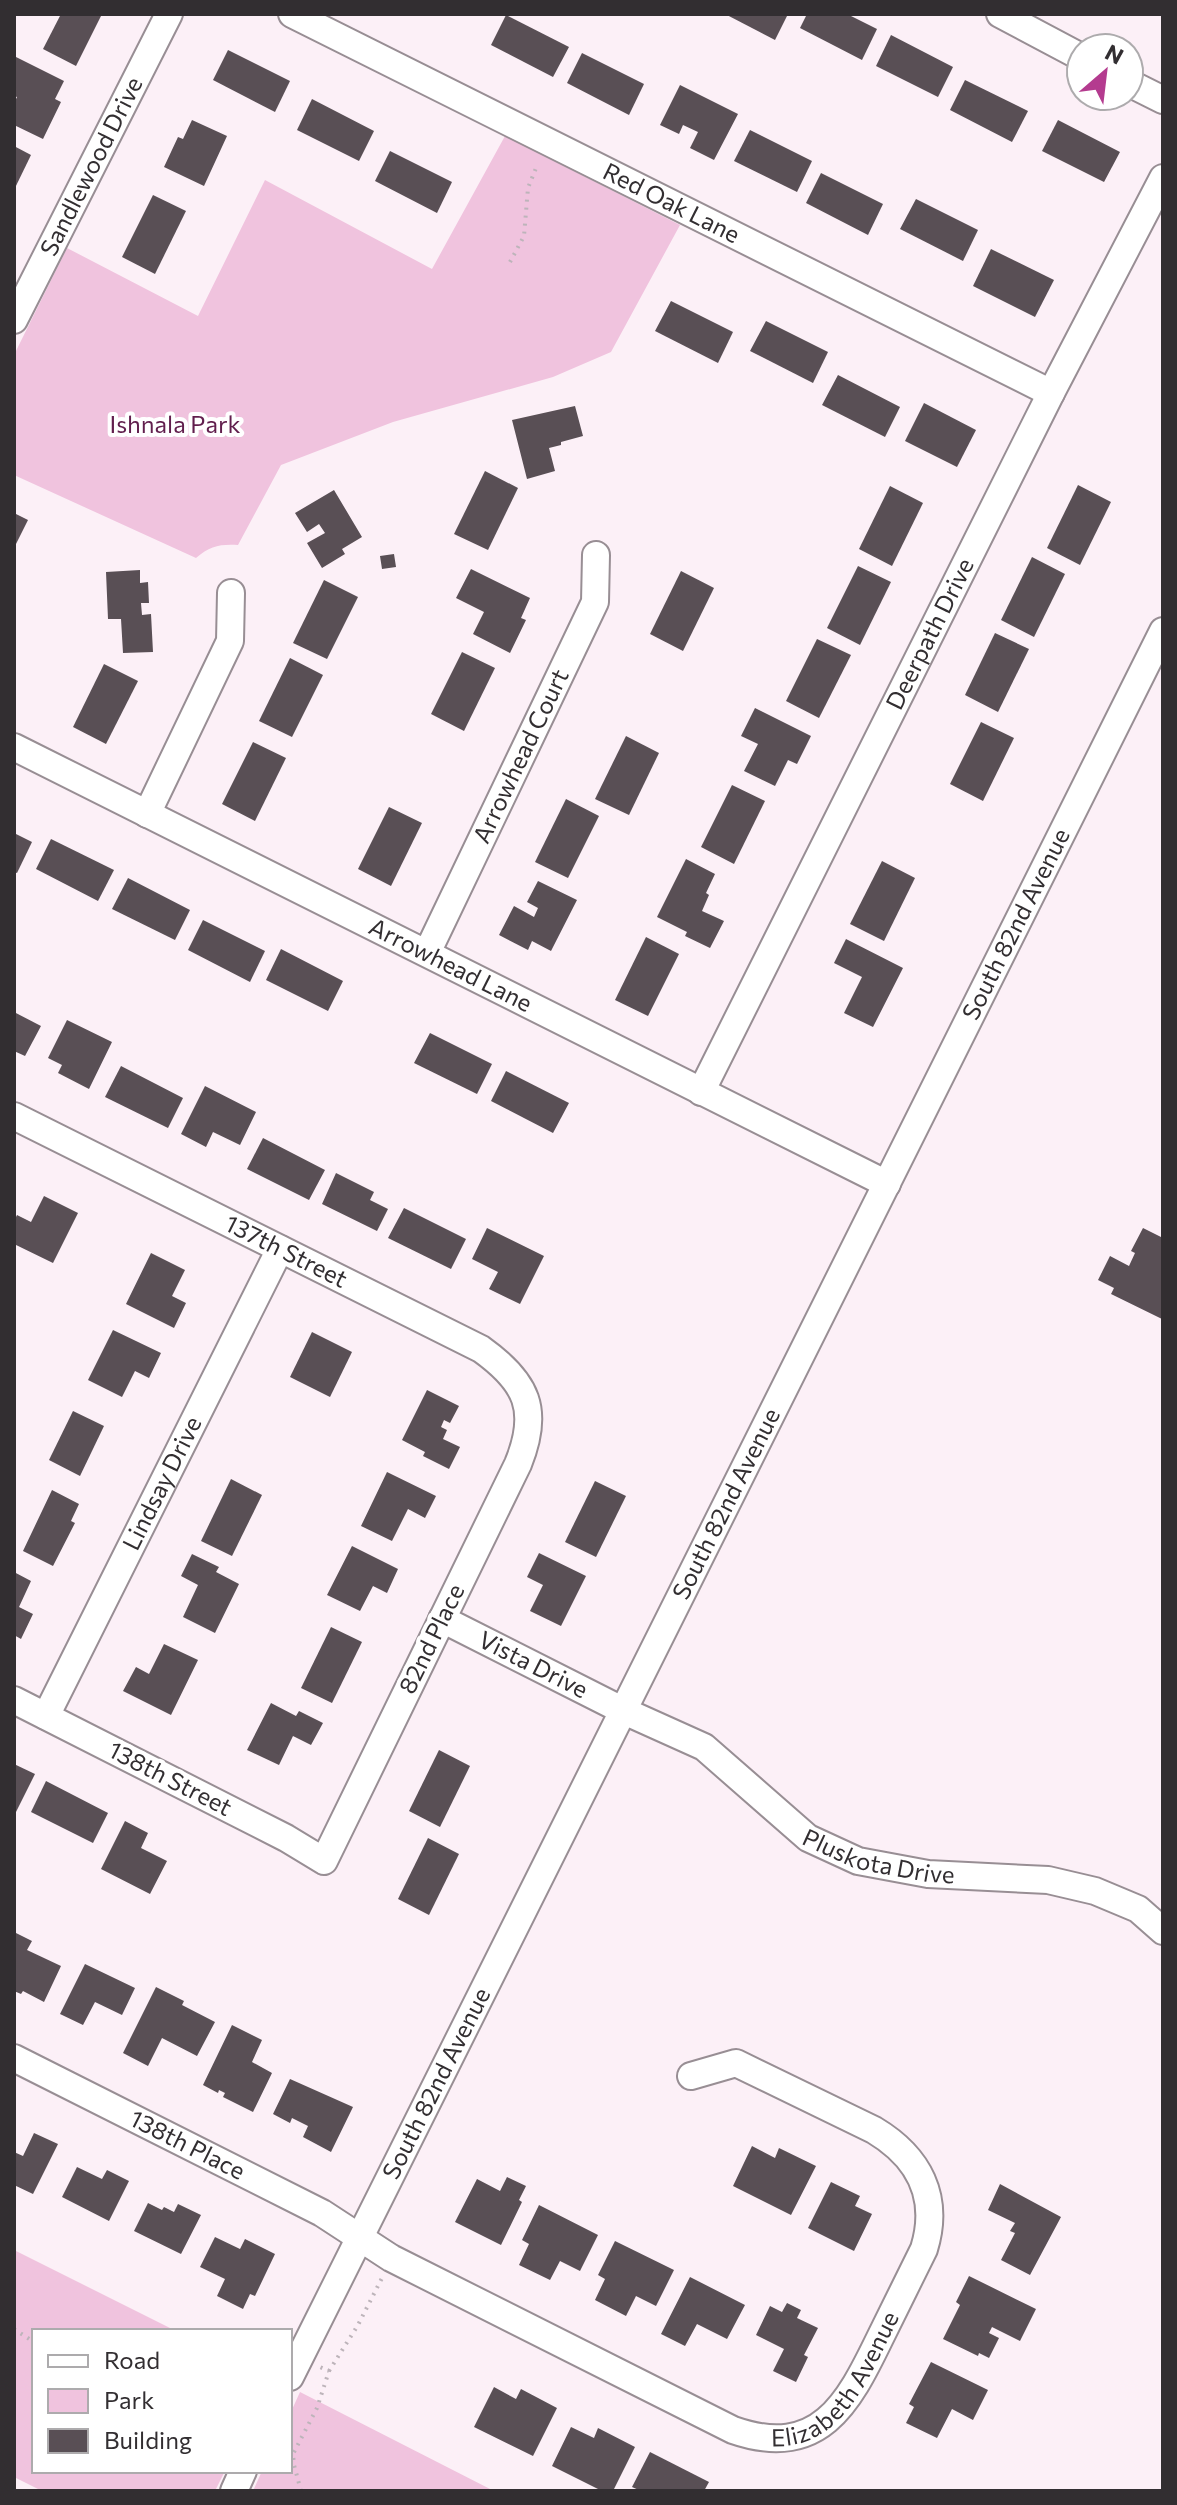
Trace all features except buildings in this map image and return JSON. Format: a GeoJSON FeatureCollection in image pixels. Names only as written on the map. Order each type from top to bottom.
{"type":"FeatureCollection","features":[{"type":"Feature","properties":{"kind":"street","name":"Sandlewood Drive"},"geometry":{"type":"LineString","coordinates":[[14,320],[169,14]]}},
{"type":"Feature","properties":{"kind":"street","name":"Red Oak Lane"},"geometry":{"type":"LineString","coordinates":[[292,14],[1051,393]]}},
{"type":"Feature","properties":{"kind":"street"},"geometry":{"type":"LineString","coordinates":[[1000,14],[1065,49]]}},
{"type":"Feature","properties":{"kind":"street"},"geometry":{"type":"LineString","coordinates":[[1145,91],[1163,100]]}},
{"type":"Feature","properties":{"kind":"street","name":"Deerpath Drive"},"geometry":{"type":"LineString","coordinates":[[701,1092],[1051,393],[1163,178]]}},
{"type":"Feature","properties":{"kind":"street","name":"Arrowhead Court"},"geometry":{"type":"LineString","coordinates":[[427,953],[595,602],[596,555]]}},
{"type":"Feature","properties":{"kind":"street"},"geometry":{"type":"LineString","coordinates":[[147,814],[230,641],[231,593]]}},
{"type":"Feature","properties":{"kind":"street","name":"South 82nd Avenue"},"geometry":{"type":"LineString","coordinates":[[292,2373],[1163,631]]}},
{"type":"Feature","properties":{"kind":"street","name":"Arrowhead Lane"},"geometry":{"type":"LineString","coordinates":[[14,747],[887,1184]]}},
{"type":"Feature","properties":{"kind":"street","name":"137th Street"},"geometry":{"type":"LineString","coordinates":[[14,1116],[481,1349],[503,1365],[515,1379],[529,1415]]}},
{"type":"Feature","properties":{"kind":"street","name":"Lindsay Drive"},"geometry":{"type":"LineString","coordinates":[[46,1716],[280,1249]]}},
{"type":"Feature","properties":{"kind":"street","name":"82nd Place"},"geometry":{"type":"LineString","coordinates":[[324,1861],[518,1464],[526,1445],[529,1415]]}},
{"type":"Feature","properties":{"kind":"street","name":"Vista Drive"},"geometry":{"type":"LineString","coordinates":[[442,1619],[624,1711]]}},
{"type":"Feature","properties":{"kind":"street","name":"138th Street"},"geometry":{"type":"LineString","coordinates":[[14,1700],[286,1838],[324,1861]]}},
{"type":"Feature","properties":{"kind":"street","name":"Pluskota Drive"},"geometry":{"type":"LineString","coordinates":[[624,1711],[704,1747],[808,1838],[858,1861],[928,1874],[1048,1880],[1095,1891],[1138,1909],[1163,1931]]}},
{"type":"Feature","properties":{"kind":"street","name":"138th Place"},"geometry":{"type":"LineString","coordinates":[[14,2058],[322,2213],[359,2236]]}},
{"type":"Feature","properties":{"kind":"street","name":"Elizabeth Avenue"},"geometry":{"type":"LineString","coordinates":[[359,2236],[391,2258],[733,2430],[768,2438],[788,2437],[818,2427],[844,2404],[856,2386],[924,2249],[930,2216],[927,2196],[913,2161],[895,2142],[874,2130],[736,2063],[691,2076]]}},
{"type":"Feature","properties":{"kind":"path"},"geometry":{"type":"LineString","coordinates":[[510,262],[524,236],[528,188],[536,168]]}},
{"type":"Feature","properties":{"kind":"path"},"geometry":{"type":"LineString","coordinates":[[301,2491],[293,2454],[317,2408],[329,2371],[372,2299],[391,2258]]}},
{"type":"Feature","properties":{"kind":"path"},"geometry":{"type":"LineString","coordinates":[[14,2329],[32,2341]]}},
{"type":"Feature","properties":{"kind":"path"},"geometry":{"type":"LineString","coordinates":[[292,2373],[321,2367],[329,2371]]}},
{"type":"Feature","properties":{"kind":"green space","name":"Ishnala Park"},"geometry":{"type":"Polygon","coordinates":[[[505,136],[680,225],[611,352],[553,377],[393,422],[281,465],[238,545],[216,547],[196,558],[14,475],[14,355],[67,248],[198,316],[265,180],[432,269],[505,136]]]}},
{"type":"Feature","properties":{"kind":"green space"},"geometry":{"type":"Polygon","coordinates":[[[14,2250],[172,2329],[32,2329],[32,2473],[224,2473],[215,2491],[42,2491],[14,2477],[14,2250]]]}},
{"type":"Feature","properties":{"kind":"green space"},"geometry":{"type":"Polygon","coordinates":[[[300,2392],[494,2491],[253,2491],[261,2473],[292,2473],[292,2410],[300,2392]]]}}]}
